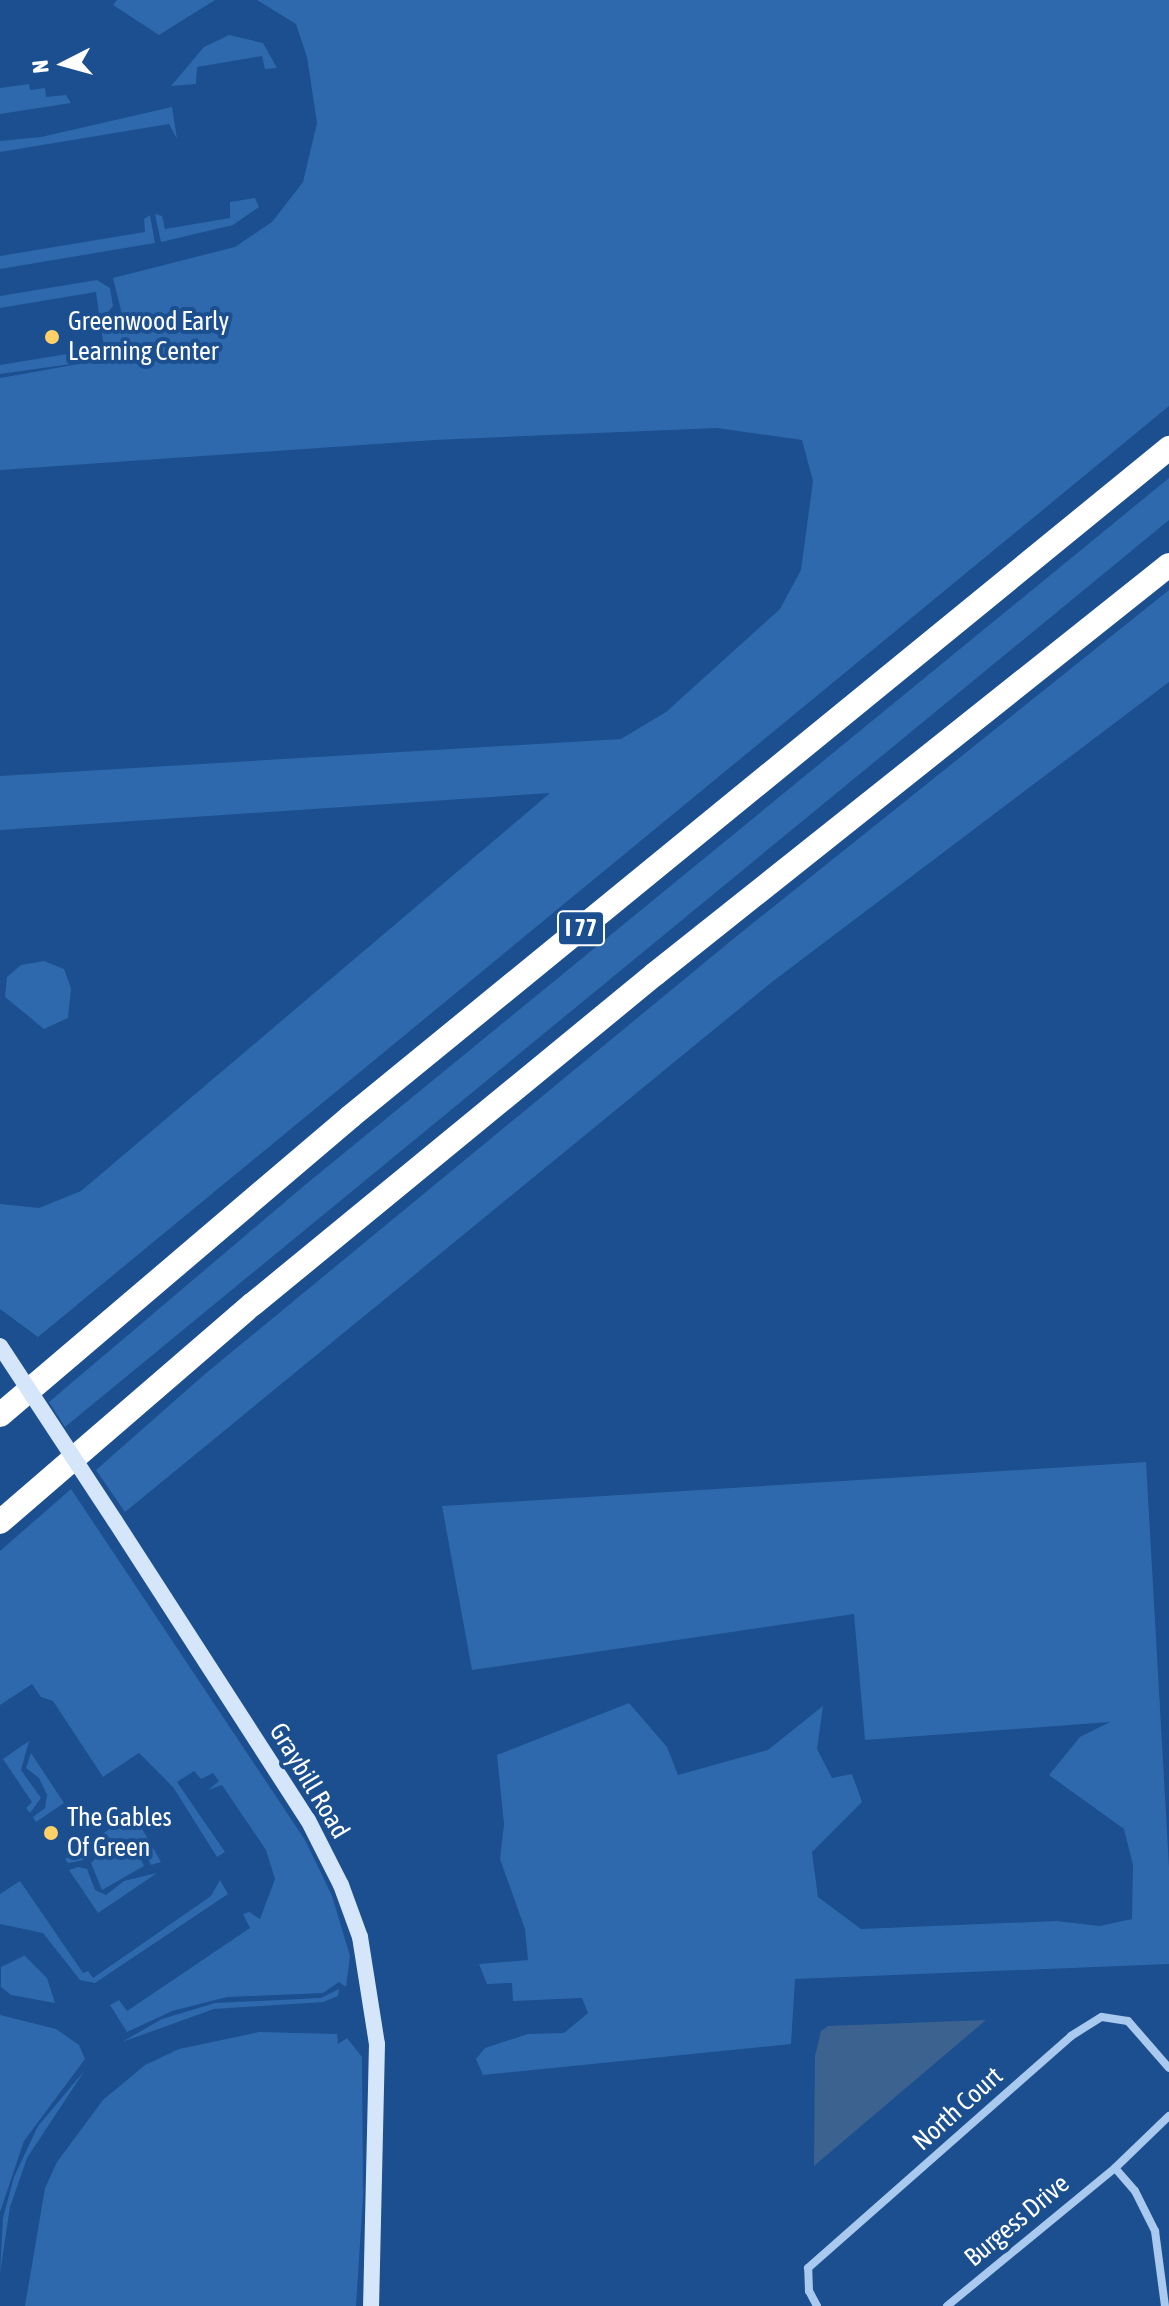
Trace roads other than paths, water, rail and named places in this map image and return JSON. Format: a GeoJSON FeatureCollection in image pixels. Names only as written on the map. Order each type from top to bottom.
{"type":"FeatureCollection","features":[{"type":"Feature","properties":{"kind":"highway","name":"I 77"},"geometry":{"type":"LineString","coordinates":[[0,1415],[350,1117],[1169,448]]}},
{"type":"Feature","properties":{"kind":"highway"},"geometry":{"type":"LineString","coordinates":[[0,1522],[253,1304],[655,974],[1169,565]]}},
{"type":"Feature","properties":{"kind":"street","name":"Graybill Road"},"geometry":{"type":"LineString","coordinates":[[0,1346],[308,1820],[341,1885],[360,1937],[377,2044],[371,2306]]}},
{"type":"Feature","properties":{"kind":"street","name":"North Court"},"geometry":{"type":"LineString","coordinates":[[817,2306],[809,2291],[808,2268],[1071,2036],[1102,2017],[1128,2021],[1169,2068]]}},
{"type":"Feature","properties":{"kind":"street"},"geometry":{"type":"LineString","coordinates":[[1165,2306],[1155,2231],[1135,2191],[1115,2168],[1169,2116]]}},
{"type":"Feature","properties":{"kind":"street","name":"Burgess Drive"},"geometry":{"type":"LineString","coordinates":[[947,2306],[1115,2168]]}},
{"type":"Feature","properties":{"kind":"place","name":"Greenwood Early Learning Center"},"geometry":{"type":"Point","coordinates":[52,337]}},
{"type":"Feature","properties":{"kind":"place","name":"The Gables Of Green"},"geometry":{"type":"Point","coordinates":[51,1833]}}]}
